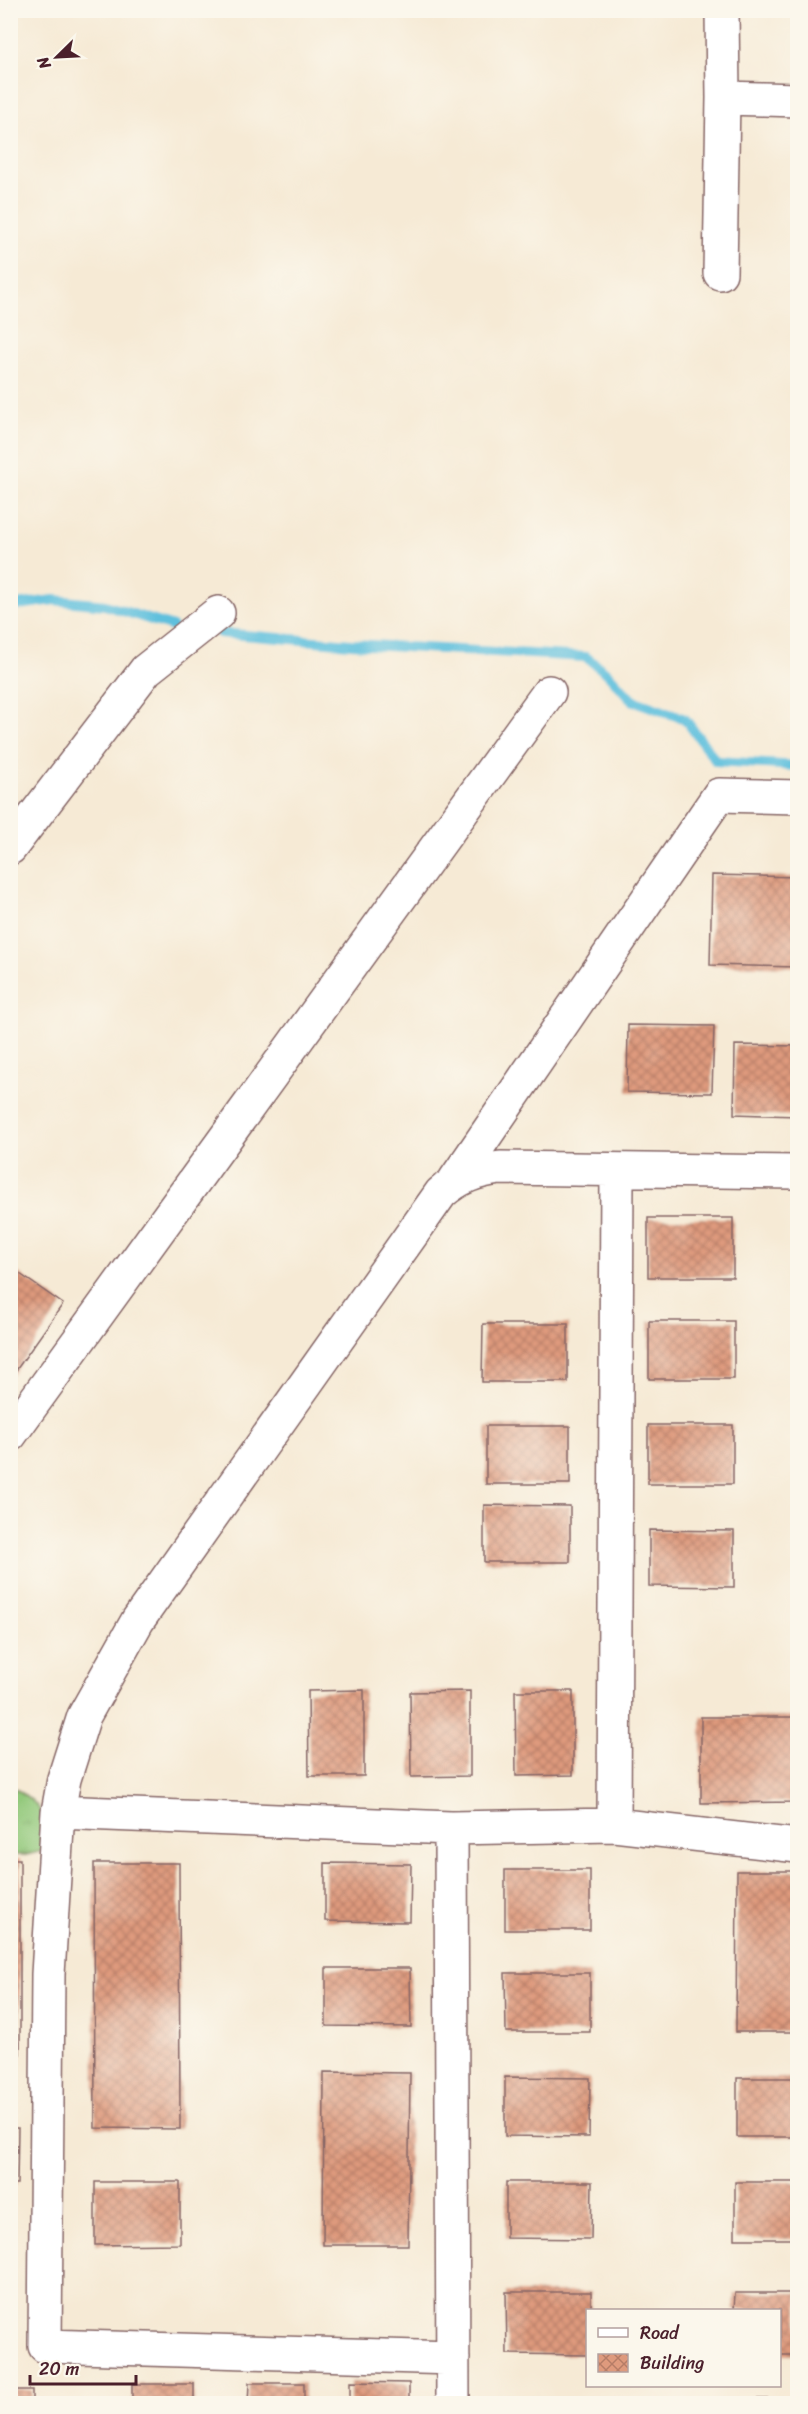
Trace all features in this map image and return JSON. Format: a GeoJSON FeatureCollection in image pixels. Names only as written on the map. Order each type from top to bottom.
{"type":"FeatureCollection","features":[{"type":"Feature","properties":{"kind":"street"},"geometry":{"type":"LineString","coordinates":[[720,273],[722,10]]}},
{"type":"Feature","properties":{"kind":"street"},"geometry":{"type":"LineString","coordinates":[[723,98],[798,100]]}},
{"type":"Feature","properties":{"kind":"street"},"geometry":{"type":"LineString","coordinates":[[10,848],[146,670],[218,613]]}},
{"type":"Feature","properties":{"kind":"street"},"geometry":{"type":"LineString","coordinates":[[10,1435],[549,692]]}},
{"type":"Feature","properties":{"kind":"street"},"geometry":{"type":"LineString","coordinates":[[453,2358],[45,2346],[48,1974],[58,1812],[64,1779],[84,1716],[138,1620],[441,1193],[454,1180],[719,795],[798,797]]}},
{"type":"Feature","properties":{"kind":"street"},"geometry":{"type":"LineString","coordinates":[[454,1180],[479,1171],[500,1168],[798,1172]]}},
{"type":"Feature","properties":{"kind":"street"},"geometry":{"type":"LineString","coordinates":[[614,1825],[617,1171]]}},
{"type":"Feature","properties":{"kind":"street"},"geometry":{"type":"LineString","coordinates":[[58,1812],[451,1828],[614,1825],[798,1846]]}},
{"type":"Feature","properties":{"kind":"street"},"geometry":{"type":"LineString","coordinates":[[451,1828],[453,2403]]}},
{"type":"Feature","properties":{"kind":"green space"},"geometry":{"type":"Polygon","coordinates":[[[11,1786],[30,1799],[40,1811],[44,1827],[43,1851],[26,1855],[11,1855],[11,1786]]]}},
{"type":"Feature","properties":{"kind":"building"},"geometry":{"type":"Polygon","coordinates":[[[712,875],[798,877],[798,967],[710,965],[712,875]]]}},
{"type":"Feature","properties":{"kind":"building"},"geometry":{"type":"Polygon","coordinates":[[[628,1025],[714,1026],[712,1093],[627,1092],[628,1025]]]}},
{"type":"Feature","properties":{"kind":"building"},"geometry":{"type":"Polygon","coordinates":[[[735,1045],[798,1046],[798,1116],[734,1114],[735,1045]]]}},
{"type":"Feature","properties":{"kind":"building"},"geometry":{"type":"Polygon","coordinates":[[[648,1218],[733,1218],[733,1277],[648,1277],[648,1218]]]}},
{"type":"Feature","properties":{"kind":"building"},"geometry":{"type":"Polygon","coordinates":[[[10,1267],[63,1304],[12,1376],[10,1375],[10,1267]]]}},
{"type":"Feature","properties":{"kind":"building"},"geometry":{"type":"Polygon","coordinates":[[[649,1321],[734,1321],[734,1379],[649,1379],[649,1321]]]}},
{"type":"Feature","properties":{"kind":"building"},"geometry":{"type":"Polygon","coordinates":[[[483,1324],[568,1324],[568,1382],[482,1382],[483,1324]]]}},
{"type":"Feature","properties":{"kind":"building"},"geometry":{"type":"Polygon","coordinates":[[[648,1425],[733,1425],[733,1484],[648,1484],[648,1425]]]}},
{"type":"Feature","properties":{"kind":"building"},"geometry":{"type":"Polygon","coordinates":[[[486,1426],[570,1426],[570,1484],[486,1484],[486,1426]]]}},
{"type":"Feature","properties":{"kind":"building"},"geometry":{"type":"Polygon","coordinates":[[[484,1505],[570,1506],[570,1562],[484,1562],[484,1505]]]}},
{"type":"Feature","properties":{"kind":"building"},"geometry":{"type":"Polygon","coordinates":[[[649,1530],[734,1531],[734,1587],[649,1586],[649,1530]]]}},
{"type":"Feature","properties":{"kind":"building"},"geometry":{"type":"Polygon","coordinates":[[[364,1690],[364,1776],[309,1776],[308,1691],[364,1690]]]}},
{"type":"Feature","properties":{"kind":"building"},"geometry":{"type":"Polygon","coordinates":[[[470,1691],[470,1776],[411,1777],[410,1692],[470,1691]]]}},
{"type":"Feature","properties":{"kind":"building"},"geometry":{"type":"Polygon","coordinates":[[[515,1691],[573,1691],[573,1775],[516,1776],[515,1691]]]}},
{"type":"Feature","properties":{"kind":"building"},"geometry":{"type":"Polygon","coordinates":[[[701,1717],[798,1717],[798,1802],[701,1803],[701,1717]]]}},
{"type":"Feature","properties":{"kind":"building"},"geometry":{"type":"Polygon","coordinates":[[[10,1859],[20,1859],[20,2054],[10,2054],[10,1859]]]}},
{"type":"Feature","properties":{"kind":"building"},"geometry":{"type":"Polygon","coordinates":[[[94,1863],[179,1863],[180,2129],[95,2128],[94,1863]]]}},
{"type":"Feature","properties":{"kind":"building"},"geometry":{"type":"Polygon","coordinates":[[[325,1863],[411,1864],[410,1922],[325,1921],[325,1863]]]}},
{"type":"Feature","properties":{"kind":"building"},"geometry":{"type":"Polygon","coordinates":[[[505,1870],[590,1870],[590,1930],[505,1930],[505,1870]]]}},
{"type":"Feature","properties":{"kind":"building"},"geometry":{"type":"Polygon","coordinates":[[[737,1871],[798,1871],[798,2032],[736,2032],[737,1871]]]}},
{"type":"Feature","properties":{"kind":"building"},"geometry":{"type":"Polygon","coordinates":[[[326,1968],[410,1968],[411,2027],[326,2026],[326,1968]]]}},
{"type":"Feature","properties":{"kind":"building"},"geometry":{"type":"Polygon","coordinates":[[[505,1973],[590,1973],[590,2032],[506,2032],[505,1973]]]}},
{"type":"Feature","properties":{"kind":"building"},"geometry":{"type":"Polygon","coordinates":[[[324,2072],[410,2073],[408,2245],[323,2245],[324,2072]]]}},
{"type":"Feature","properties":{"kind":"building"},"geometry":{"type":"Polygon","coordinates":[[[505,2077],[590,2078],[589,2137],[505,2136],[505,2077]]]}},
{"type":"Feature","properties":{"kind":"building"},"geometry":{"type":"Polygon","coordinates":[[[737,2078],[798,2078],[798,2137],[737,2137],[737,2078]]]}},
{"type":"Feature","properties":{"kind":"building"},"geometry":{"type":"Polygon","coordinates":[[[10,2128],[18,2128],[17,2184],[10,2184],[10,2128]]]}},
{"type":"Feature","properties":{"kind":"building"},"geometry":{"type":"Polygon","coordinates":[[[95,2182],[180,2182],[180,2244],[95,2245],[95,2182]]]}},
{"type":"Feature","properties":{"kind":"building"},"geometry":{"type":"Polygon","coordinates":[[[506,2182],[592,2182],[591,2239],[506,2238],[506,2182]]]}},
{"type":"Feature","properties":{"kind":"building"},"geometry":{"type":"Polygon","coordinates":[[[735,2182],[798,2182],[798,2239],[735,2239],[735,2182]]]}},
{"type":"Feature","properties":{"kind":"building"},"geometry":{"type":"Polygon","coordinates":[[[506,2292],[591,2292],[591,2309],[586,2309],[586,2355],[507,2354],[506,2292]]]}},
{"type":"Feature","properties":{"kind":"building"},"geometry":{"type":"Polygon","coordinates":[[[735,2293],[798,2293],[798,2355],[781,2355],[781,2309],[734,2309],[735,2293]]]}},
{"type":"Feature","properties":{"kind":"building"},"geometry":{"type":"Polygon","coordinates":[[[350,2382],[409,2383],[409,2403],[350,2403],[350,2382]]]}},
{"type":"Feature","properties":{"kind":"building"},"geometry":{"type":"Polygon","coordinates":[[[249,2383],[304,2383],[304,2403],[248,2403],[249,2383]]]}},
{"type":"Feature","properties":{"kind":"building"},"geometry":{"type":"Polygon","coordinates":[[[132,2384],[194,2384],[194,2403],[132,2403],[132,2384]]]}},
{"type":"Feature","properties":{"kind":"building"},"geometry":{"type":"Polygon","coordinates":[[[10,2390],[32,2390],[32,2403],[10,2403],[10,2390]]]}},
{"type":"Feature","properties":{"kind":"building"},"geometry":{"type":"Polygon","coordinates":[[[507,2399],[592,2399],[592,2403],[507,2403],[507,2399]]]}},
{"type":"Feature","properties":{"kind":"building"},"geometry":{"type":"Polygon","coordinates":[[[734,2399],[798,2399],[798,2403],[734,2403],[734,2399]]]}},
{"type":"Feature","properties":{"kind":"waterway"},"geometry":{"type":"LineString","coordinates":[[10,606],[54,600],[105,605],[173,627]]}},
{"type":"Feature","properties":{"kind":"waterway"},"geometry":{"type":"LineString","coordinates":[[220,633],[351,644],[586,657],[608,674],[632,700],[685,719],[716,761],[798,766]]}}]}
